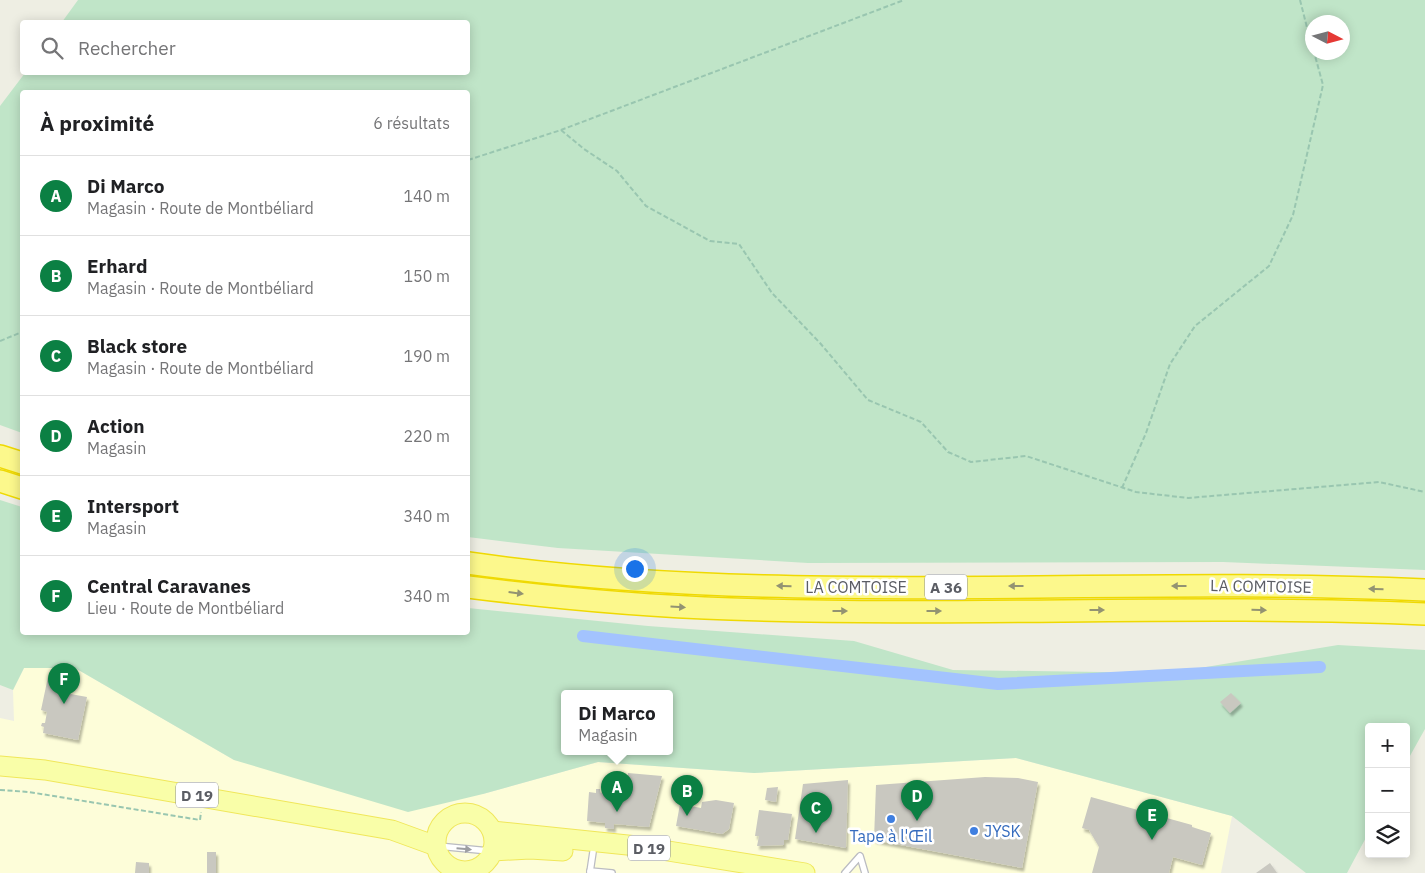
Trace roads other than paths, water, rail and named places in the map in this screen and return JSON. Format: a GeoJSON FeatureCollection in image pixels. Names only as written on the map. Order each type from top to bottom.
{"type":"FeatureCollection","features":[{"type":"Feature","properties":{"kind":"highway"},"geometry":{"type":"LineString","coordinates":[[0,456],[20,462]]}},
{"type":"Feature","properties":{"kind":"highway"},"geometry":{"type":"LineString","coordinates":[[0,481],[20,487]]}},
{"type":"Feature","properties":{"kind":"highway","name":"LA COMTOISE"},"geometry":{"type":"LineString","coordinates":[[470,563],[614,579],[746,586],[1261,586],[1425,590]]}},
{"type":"Feature","properties":{"kind":"highway","name":"LA COMTOISE"},"geometry":{"type":"LineString","coordinates":[[470,587],[597,601],[730,609],[1192,610],[1425,614]]}},
{"type":"Feature","properties":{"kind":"main road","name":"D 19"},"geometry":{"type":"LineString","coordinates":[[0,766],[45,770],[392,830]]}},
{"type":"Feature","properties":{"kind":"main road"},"geometry":{"type":"LineString","coordinates":[[392,830],[440,827],[454,816],[471,814],[487,823],[492,831],[492,851],[483,865],[474,871],[453,871],[439,855],[436,846],[440,827]]}},
{"type":"Feature","properties":{"kind":"main road"},"geometry":{"type":"LineString","coordinates":[[392,830],[436,846]]}},
{"type":"Feature","properties":{"kind":"main road","name":"D 19"},"geometry":{"type":"LineString","coordinates":[[492,831],[637,846],[804,873]]}},
{"type":"Feature","properties":{"kind":"main road","name":"D 19"},"geometry":{"type":"LineString","coordinates":[[492,851],[530,849],[591,865],[652,859],[743,873]]}},
{"type":"Feature","properties":{"kind":"lane"},"geometry":{"type":"LineString","coordinates":[[436,846],[492,851]]}},
{"type":"Feature","properties":{"kind":"lane"},"geometry":{"type":"LineString","coordinates":[[845,873],[860,856],[865,873]]}},
{"type":"Feature","properties":{"kind":"lane"},"geometry":{"type":"LineString","coordinates":[[591,865],[612,873]]}},
{"type":"Feature","properties":{"kind":"waterway"},"geometry":{"type":"LineString","coordinates":[[583,636],[998,684],[1320,667]]}},
{"type":"Feature","properties":{"kind":"place","name":"Central Caravanes"},"geometry":{"type":"Point","coordinates":[64,704]}},
{"type":"Feature","properties":{"kind":"place","name":"Di Marco"},"geometry":{"type":"Point","coordinates":[617,812]}},
{"type":"Feature","properties":{"kind":"place","name":"Erhard"},"geometry":{"type":"Point","coordinates":[687,816]}},
{"type":"Feature","properties":{"kind":"place","name":"Tape à l'Œil"},"geometry":{"type":"Point","coordinates":[891,819]}},
{"type":"Feature","properties":{"kind":"place","name":"Action"},"geometry":{"type":"Point","coordinates":[917,821]}},
{"type":"Feature","properties":{"kind":"place","name":"JYSK"},"geometry":{"type":"Point","coordinates":[974,831]}},
{"type":"Feature","properties":{"kind":"place","name":"Black store"},"geometry":{"type":"Point","coordinates":[816,833]}},
{"type":"Feature","properties":{"kind":"place","name":"Intersport"},"geometry":{"type":"Point","coordinates":[1152,840]}}]}
